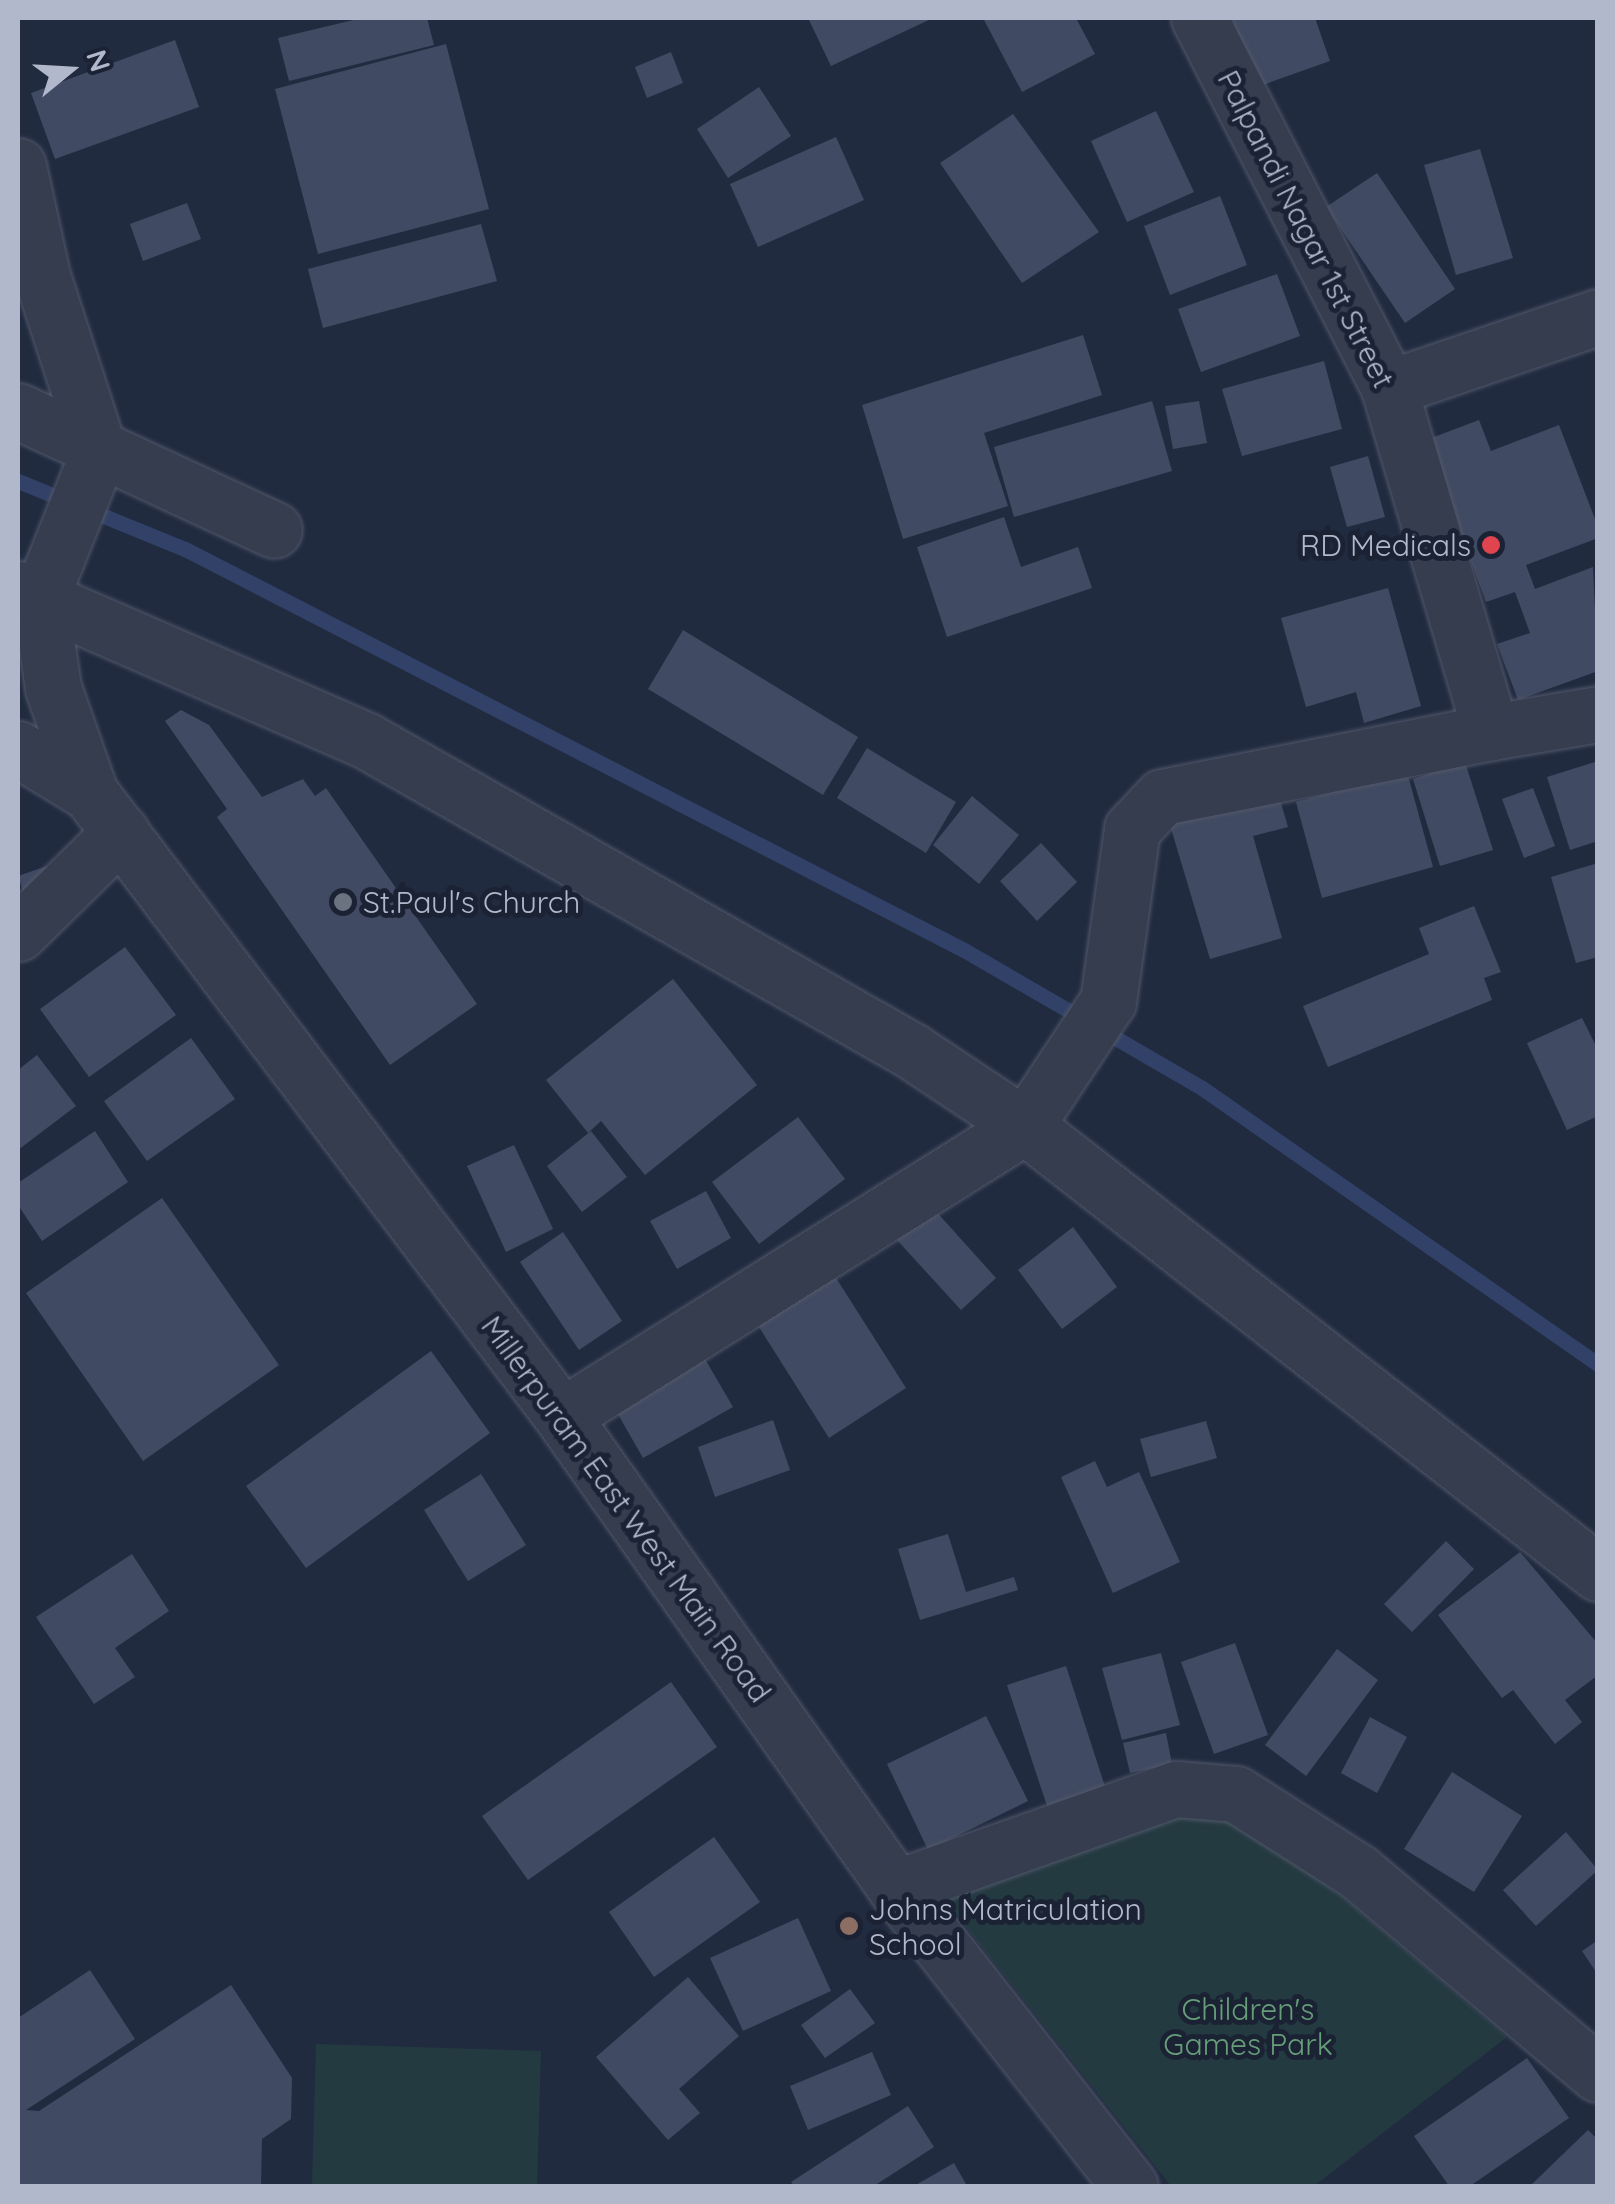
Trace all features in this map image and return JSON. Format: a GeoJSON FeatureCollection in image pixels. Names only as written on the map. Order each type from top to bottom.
{"type":"FeatureCollection","features":[{"type":"Feature","properties":{"kind":"street","name":"Palpandi Nagar 1st Street"},"geometry":{"type":"LineString","coordinates":[[1199,18],[1389,388],[1490,732]]}},
{"type":"Feature","properties":{"kind":"street"},"geometry":{"type":"LineString","coordinates":[[18,166],[92,467],[61,539],[29,594],[53,688],[106,813]]}},
{"type":"Feature","properties":{"kind":"street"},"geometry":{"type":"LineString","coordinates":[[1389,388],[1598,318]]}},
{"type":"Feature","properties":{"kind":"street"},"geometry":{"type":"LineString","coordinates":[[18,412],[92,467],[274,530]]}},
{"type":"Feature","properties":{"kind":"street"},"geometry":{"type":"LineString","coordinates":[[29,594],[367,741],[912,1052],[1026,1126],[1318,1361],[1598,1573]]}},
{"type":"Feature","properties":{"kind":"street"},"geometry":{"type":"LineString","coordinates":[[562,1416],[1026,1126],[1095,1024],[1132,829],[1162,797],[1598,714]]}},
{"type":"Feature","properties":{"kind":"street"},"geometry":{"type":"LineString","coordinates":[[18,750],[106,813]]}},
{"type":"Feature","properties":{"kind":"street"},"geometry":{"type":"LineString","coordinates":[[18,932],[106,813]]}},
{"type":"Feature","properties":{"kind":"street","name":"Millerpuram East West Main Road"},"geometry":{"type":"LineString","coordinates":[[106,813],[562,1416],[896,1888],[1130,2186]]}},
{"type":"Feature","properties":{"kind":"street"},"geometry":{"type":"LineString","coordinates":[[896,1888],[1176,1789],[1236,1794],[1357,1871],[1598,2074]]}},
{"type":"Feature","properties":{"kind":"green space","name":"Children's Games Park"},"geometry":{"type":"Polygon","coordinates":[[[1180,1812],[1229,1815],[1341,1896],[1507,2037],[1314,2186],[1171,2186],[943,1898],[1180,1812]]]}},
{"type":"Feature","properties":{"kind":"green space"},"geometry":{"type":"Polygon","coordinates":[[[316,2044],[541,2051],[537,2186],[312,2186],[316,2044]]]}},
{"type":"Feature","properties":{"kind":"building"},"geometry":{"type":"Polygon","coordinates":[[[362,18],[427,18],[434,45],[289,81],[278,38],[362,18]]]}},
{"type":"Feature","properties":{"kind":"building"},"geometry":{"type":"Polygon","coordinates":[[[808,18],[933,18],[831,66],[808,18]]]}},
{"type":"Feature","properties":{"kind":"building"},"geometry":{"type":"Polygon","coordinates":[[[983,18],[1076,18],[1095,54],[1022,92],[983,18]]]}},
{"type":"Feature","properties":{"kind":"building"},"geometry":{"type":"Polygon","coordinates":[[[1232,18],[1315,18],[1330,61],[1257,87],[1232,18]]]}},
{"type":"Feature","properties":{"kind":"building"},"geometry":{"type":"Polygon","coordinates":[[[175,40],[199,107],[55,159],[31,93],[175,40]]]}},
{"type":"Feature","properties":{"kind":"building"},"geometry":{"type":"Polygon","coordinates":[[[446,44],[489,209],[318,254],[275,89],[446,44]]]}},
{"type":"Feature","properties":{"kind":"building"},"geometry":{"type":"Polygon","coordinates":[[[671,52],[683,83],[647,98],[635,67],[671,52]]]}},
{"type":"Feature","properties":{"kind":"building"},"geometry":{"type":"Polygon","coordinates":[[[759,87],[791,136],[728,178],[697,129],[759,87]]]}},
{"type":"Feature","properties":{"kind":"building"},"geometry":{"type":"Polygon","coordinates":[[[1156,111],[1194,192],[1127,222],[1091,141],[1156,111]]]}},
{"type":"Feature","properties":{"kind":"building"},"geometry":{"type":"Polygon","coordinates":[[[1013,114],[1099,232],[1022,283],[940,163],[1013,114]]]}},
{"type":"Feature","properties":{"kind":"building"},"geometry":{"type":"Polygon","coordinates":[[[836,137],[864,200],[758,247],[730,184],[836,137]]]}},
{"type":"Feature","properties":{"kind":"building"},"geometry":{"type":"Polygon","coordinates":[[[1480,149],[1513,258],[1456,275],[1424,165],[1480,149]]]}},
{"type":"Feature","properties":{"kind":"building"},"geometry":{"type":"Polygon","coordinates":[[[1377,173],[1455,289],[1405,323],[1326,207],[1377,173]]]}},
{"type":"Feature","properties":{"kind":"building"},"geometry":{"type":"Polygon","coordinates":[[[1220,196],[1247,265],[1170,295],[1144,226],[1220,196]]]}},
{"type":"Feature","properties":{"kind":"building"},"geometry":{"type":"Polygon","coordinates":[[[187,203],[201,239],[143,261],[130,224],[187,203]]]}},
{"type":"Feature","properties":{"kind":"building"},"geometry":{"type":"Polygon","coordinates":[[[481,224],[497,281],[323,328],[308,269],[481,224]]]}},
{"type":"Feature","properties":{"kind":"building"},"geometry":{"type":"Polygon","coordinates":[[[1277,274],[1300,336],[1201,372],[1178,309],[1277,274]]]}},
{"type":"Feature","properties":{"kind":"building"},"geometry":{"type":"Polygon","coordinates":[[[1083,335],[1102,395],[984,433],[1008,506],[903,539],[862,405],[1083,335]]]}},
{"type":"Feature","properties":{"kind":"building"},"geometry":{"type":"Polygon","coordinates":[[[1324,361],[1342,429],[1242,456],[1222,389],[1324,361]]]}},
{"type":"Feature","properties":{"kind":"building"},"geometry":{"type":"Polygon","coordinates":[[[1152,401],[1172,471],[1014,517],[994,447],[1152,401]]]}},
{"type":"Feature","properties":{"kind":"building"},"geometry":{"type":"Polygon","coordinates":[[[1199,401],[1207,443],[1173,449],[1165,406],[1199,401]]]}},
{"type":"Feature","properties":{"kind":"building"},"geometry":{"type":"Polygon","coordinates":[[[1479,420],[1491,451],[1559,425],[1598,527],[1598,538],[1526,565],[1535,589],[1593,567],[1598,671],[1518,700],[1497,644],[1530,633],[1515,592],[1486,602],[1426,440],[1479,420]]]}},
{"type":"Feature","properties":{"kind":"building"},"geometry":{"type":"Polygon","coordinates":[[[1368,456],[1385,517],[1347,527],[1330,467],[1368,456]]]}},
{"type":"Feature","properties":{"kind":"building"},"geometry":{"type":"Polygon","coordinates":[[[1004,517],[1021,567],[1078,547],[1092,588],[947,637],[917,547],[1004,517]]]}},
{"type":"Feature","properties":{"kind":"building"},"geometry":{"type":"Polygon","coordinates":[[[1388,588],[1421,706],[1364,723],[1356,692],[1306,707],[1281,618],[1388,588]]]}},
{"type":"Feature","properties":{"kind":"building"},"geometry":{"type":"Polygon","coordinates":[[[683,630],[858,737],[823,795],[648,689],[683,630]]]}},
{"type":"Feature","properties":{"kind":"building"},"geometry":{"type":"Polygon","coordinates":[[[181,710],[209,725],[262,797],[303,779],[315,796],[326,788],[477,1004],[390,1065],[217,817],[227,809],[165,721],[181,710]]]}},
{"type":"Feature","properties":{"kind":"building"},"geometry":{"type":"Polygon","coordinates":[[[867,748],[956,802],[926,853],[837,798],[867,748]]]}},
{"type":"Feature","properties":{"kind":"building"},"geometry":{"type":"Polygon","coordinates":[[[1598,761],[1598,841],[1570,850],[1547,777],[1598,761]]]}},
{"type":"Feature","properties":{"kind":"building"},"geometry":{"type":"Polygon","coordinates":[[[1465,762],[1493,850],[1440,866],[1413,779],[1465,762]]]}},
{"type":"Feature","properties":{"kind":"building"},"geometry":{"type":"Polygon","coordinates":[[[1407,772],[1433,867],[1322,898],[1296,802],[1407,772]]]}},
{"type":"Feature","properties":{"kind":"building"},"geometry":{"type":"Polygon","coordinates":[[[1533,788],[1555,846],[1524,858],[1502,799],[1533,788]]]}},
{"type":"Feature","properties":{"kind":"building"},"geometry":{"type":"Polygon","coordinates":[[[1278,793],[1288,827],[1253,836],[1282,938],[1210,959],[1170,825],[1278,793]]]}},
{"type":"Feature","properties":{"kind":"building"},"geometry":{"type":"Polygon","coordinates":[[[972,796],[1019,835],[979,884],[933,845],[972,796]]]}},
{"type":"Feature","properties":{"kind":"building"},"geometry":{"type":"Polygon","coordinates":[[[1041,843],[1077,882],[1037,921],[1000,881],[1041,843]]]}},
{"type":"Feature","properties":{"kind":"building"},"geometry":{"type":"Polygon","coordinates":[[[1598,863],[1598,957],[1576,963],[1551,877],[1598,863]]]}},
{"type":"Feature","properties":{"kind":"building"},"geometry":{"type":"Polygon","coordinates":[[[47,866],[54,885],[24,895],[18,876],[47,866]]]}},
{"type":"Feature","properties":{"kind":"building"},"geometry":{"type":"Polygon","coordinates":[[[1474,906],[1501,972],[1484,978],[1492,1000],[1328,1067],[1303,1006],[1429,954],[1419,928],[1474,906]]]}},
{"type":"Feature","properties":{"kind":"building"},"geometry":{"type":"Polygon","coordinates":[[[125,947],[176,1015],[89,1077],[40,1009],[125,947]]]}},
{"type":"Feature","properties":{"kind":"building"},"geometry":{"type":"Polygon","coordinates":[[[673,979],[757,1085],[645,1175],[601,1121],[588,1133],[546,1080],[673,979]]]}},
{"type":"Feature","properties":{"kind":"building"},"geometry":{"type":"Polygon","coordinates":[[[1582,1018],[1598,1050],[1598,1116],[1567,1130],[1527,1043],[1582,1018]]]}},
{"type":"Feature","properties":{"kind":"building"},"geometry":{"type":"Polygon","coordinates":[[[191,1038],[235,1099],[147,1161],[104,1101],[191,1038]]]}},
{"type":"Feature","properties":{"kind":"building"},"geometry":{"type":"Polygon","coordinates":[[[37,1055],[76,1106],[18,1150],[18,1070],[37,1055]]]}},
{"type":"Feature","properties":{"kind":"building"},"geometry":{"type":"Polygon","coordinates":[[[798,1117],[845,1179],[759,1244],[712,1182],[798,1117]]]}},
{"type":"Feature","properties":{"kind":"building"},"geometry":{"type":"Polygon","coordinates":[[[95,1131],[128,1182],[42,1241],[18,1205],[18,1183],[95,1131]]]}},
{"type":"Feature","properties":{"kind":"building"},"geometry":{"type":"Polygon","coordinates":[[[591,1131],[627,1177],[582,1212],[547,1166],[591,1131]]]}},
{"type":"Feature","properties":{"kind":"building"},"geometry":{"type":"Polygon","coordinates":[[[514,1145],[553,1229],[506,1252],[467,1166],[514,1145]]]}},
{"type":"Feature","properties":{"kind":"building"},"geometry":{"type":"Polygon","coordinates":[[[706,1191],[731,1238],[677,1269],[650,1221],[706,1191]]]}},
{"type":"Feature","properties":{"kind":"building"},"geometry":{"type":"Polygon","coordinates":[[[162,1198],[279,1365],[143,1461],[26,1293],[162,1198]]]}},
{"type":"Feature","properties":{"kind":"building"},"geometry":{"type":"Polygon","coordinates":[[[933,1208],[996,1278],[961,1310],[897,1240],[933,1208]]]}},
{"type":"Feature","properties":{"kind":"building"},"geometry":{"type":"Polygon","coordinates":[[[1073,1227],[1117,1287],[1062,1329],[1018,1270],[1073,1227]]]}},
{"type":"Feature","properties":{"kind":"building"},"geometry":{"type":"Polygon","coordinates":[[[563,1232],[622,1321],[579,1350],[520,1262],[563,1232]]]}},
{"type":"Feature","properties":{"kind":"building"},"geometry":{"type":"Polygon","coordinates":[[[831,1270],[906,1388],[829,1438],[754,1319],[831,1270]]]}},
{"type":"Feature","properties":{"kind":"building"},"geometry":{"type":"Polygon","coordinates":[[[431,1351],[490,1433],[306,1568],[246,1486],[431,1351]]]}},
{"type":"Feature","properties":{"kind":"building"},"geometry":{"type":"Polygon","coordinates":[[[705,1359],[733,1407],[643,1458],[615,1409],[705,1359]]]}},
{"type":"Feature","properties":{"kind":"building"},"geometry":{"type":"Polygon","coordinates":[[[773,1420],[790,1470],[715,1497],[698,1447],[773,1420]]]}},
{"type":"Feature","properties":{"kind":"building"},"geometry":{"type":"Polygon","coordinates":[[[1206,1421],[1217,1458],[1151,1477],[1140,1439],[1206,1421]]]}},
{"type":"Feature","properties":{"kind":"building"},"geometry":{"type":"Polygon","coordinates":[[[1095,1461],[1107,1487],[1139,1472],[1180,1562],[1113,1593],[1061,1477],[1095,1461]]]}},
{"type":"Feature","properties":{"kind":"building"},"geometry":{"type":"Polygon","coordinates":[[[481,1474],[526,1545],[468,1581],[424,1510],[481,1474]]]}},
{"type":"Feature","properties":{"kind":"building"},"geometry":{"type":"Polygon","coordinates":[[[948,1534],[966,1592],[1014,1577],[1018,1590],[920,1620],[898,1549],[948,1534]]]}},
{"type":"Feature","properties":{"kind":"building"},"geometry":{"type":"Polygon","coordinates":[[[1446,1541],[1474,1569],[1412,1632],[1384,1604],[1446,1541]]]}},
{"type":"Feature","properties":{"kind":"building"},"geometry":{"type":"Polygon","coordinates":[[[1520,1552],[1598,1644],[1598,1675],[1565,1700],[1582,1722],[1555,1744],[1513,1690],[1502,1698],[1438,1615],[1520,1552]]]}},
{"type":"Feature","properties":{"kind":"building"},"geometry":{"type":"Polygon","coordinates":[[[132,1554],[169,1611],[115,1648],[135,1677],[94,1704],[36,1617],[132,1554]]]}},
{"type":"Feature","properties":{"kind":"building"},"geometry":{"type":"Polygon","coordinates":[[[1235,1643],[1268,1735],[1214,1754],[1181,1662],[1235,1643]]]}},
{"type":"Feature","properties":{"kind":"building"},"geometry":{"type":"Polygon","coordinates":[[[1337,1649],[1378,1680],[1306,1776],[1265,1745],[1337,1649]]]}},
{"type":"Feature","properties":{"kind":"building"},"geometry":{"type":"Polygon","coordinates":[[[1161,1653],[1180,1725],[1122,1740],[1102,1668],[1161,1653]]]}},
{"type":"Feature","properties":{"kind":"building"},"geometry":{"type":"Polygon","coordinates":[[[1066,1666],[1109,1799],[1051,1818],[1007,1685],[1066,1666]]]}},
{"type":"Feature","properties":{"kind":"building"},"geometry":{"type":"Polygon","coordinates":[[[671,1682],[717,1747],[528,1880],[482,1816],[671,1682]]]}},
{"type":"Feature","properties":{"kind":"building"},"geometry":{"type":"Polygon","coordinates":[[[986,1716],[1028,1801],[928,1850],[887,1764],[986,1716]]]}},
{"type":"Feature","properties":{"kind":"building"},"geometry":{"type":"Polygon","coordinates":[[[1370,1717],[1407,1737],[1377,1793],[1341,1773],[1370,1717]]]}},
{"type":"Feature","properties":{"kind":"building"},"geometry":{"type":"Polygon","coordinates":[[[1166,1733],[1172,1764],[1130,1773],[1123,1743],[1166,1733]]]}},
{"type":"Feature","properties":{"kind":"building"},"geometry":{"type":"Polygon","coordinates":[[[1452,1772],[1522,1816],[1474,1892],[1404,1849],[1452,1772]]]}},
{"type":"Feature","properties":{"kind":"building"},"geometry":{"type":"Polygon","coordinates":[[[1566,1832],[1598,1870],[1536,1926],[1503,1890],[1566,1832]]]}},
{"type":"Feature","properties":{"kind":"building"},"geometry":{"type":"Polygon","coordinates":[[[714,1837],[760,1902],[654,1977],[609,1912],[714,1837]]]}},
{"type":"Feature","properties":{"kind":"building"},"geometry":{"type":"Polygon","coordinates":[[[798,1918],[831,1991],[743,2031],[710,1958],[798,1918]]]}},
{"type":"Feature","properties":{"kind":"building"},"geometry":{"type":"Polygon","coordinates":[[[1598,1940],[1598,1975],[1582,1951],[1598,1940]]]}},
{"type":"Feature","properties":{"kind":"building"},"geometry":{"type":"Polygon","coordinates":[[[90,1970],[135,2039],[26,2110],[39,2111],[231,1985],[292,2078],[291,2119],[262,2139],[261,2186],[18,2186],[18,2018],[90,1970]]]}},
{"type":"Feature","properties":{"kind":"building"},"geometry":{"type":"Polygon","coordinates":[[[688,1977],[739,2036],[679,2089],[700,2113],[668,2140],[596,2057],[688,1977]]]}},
{"type":"Feature","properties":{"kind":"building"},"geometry":{"type":"Polygon","coordinates":[[[850,1989],[875,2023],[825,2058],[801,2025],[850,1989]]]}},
{"type":"Feature","properties":{"kind":"building"},"geometry":{"type":"Polygon","coordinates":[[[872,2052],[891,2095],[808,2130],[790,2086],[872,2052]]]}},
{"type":"Feature","properties":{"kind":"building"},"geometry":{"type":"Polygon","coordinates":[[[1527,2058],[1569,2118],[1470,2186],[1449,2186],[1414,2136],[1527,2058]]]}},
{"type":"Feature","properties":{"kind":"building"},"geometry":{"type":"Polygon","coordinates":[[[908,2106],[934,2147],[874,2186],[794,2186],[791,2182],[908,2106]]]}},
{"type":"Feature","properties":{"kind":"building"},"geometry":{"type":"Polygon","coordinates":[[[1588,2130],[1598,2140],[1598,2186],[1530,2186],[1588,2130]]]}},
{"type":"Feature","properties":{"kind":"building"},"geometry":{"type":"Polygon","coordinates":[[[954,2163],[967,2186],[914,2186],[954,2163]]]}},
{"type":"Feature","properties":{"kind":"waterway"},"geometry":{"type":"LineString","coordinates":[[18,481],[185,549],[964,950],[1202,1088],[1598,1364]]}},
{"type":"Feature","properties":{"kind":"place","name":"RD Medicals"},"geometry":{"type":"Point","coordinates":[1491,545]}},
{"type":"Feature","properties":{"kind":"place","name":"St.Paul's Church"},"geometry":{"type":"Point","coordinates":[343,902]}},
{"type":"Feature","properties":{"kind":"place","name":"Johns Matriculation School"},"geometry":{"type":"Point","coordinates":[849,1926]}}]}
